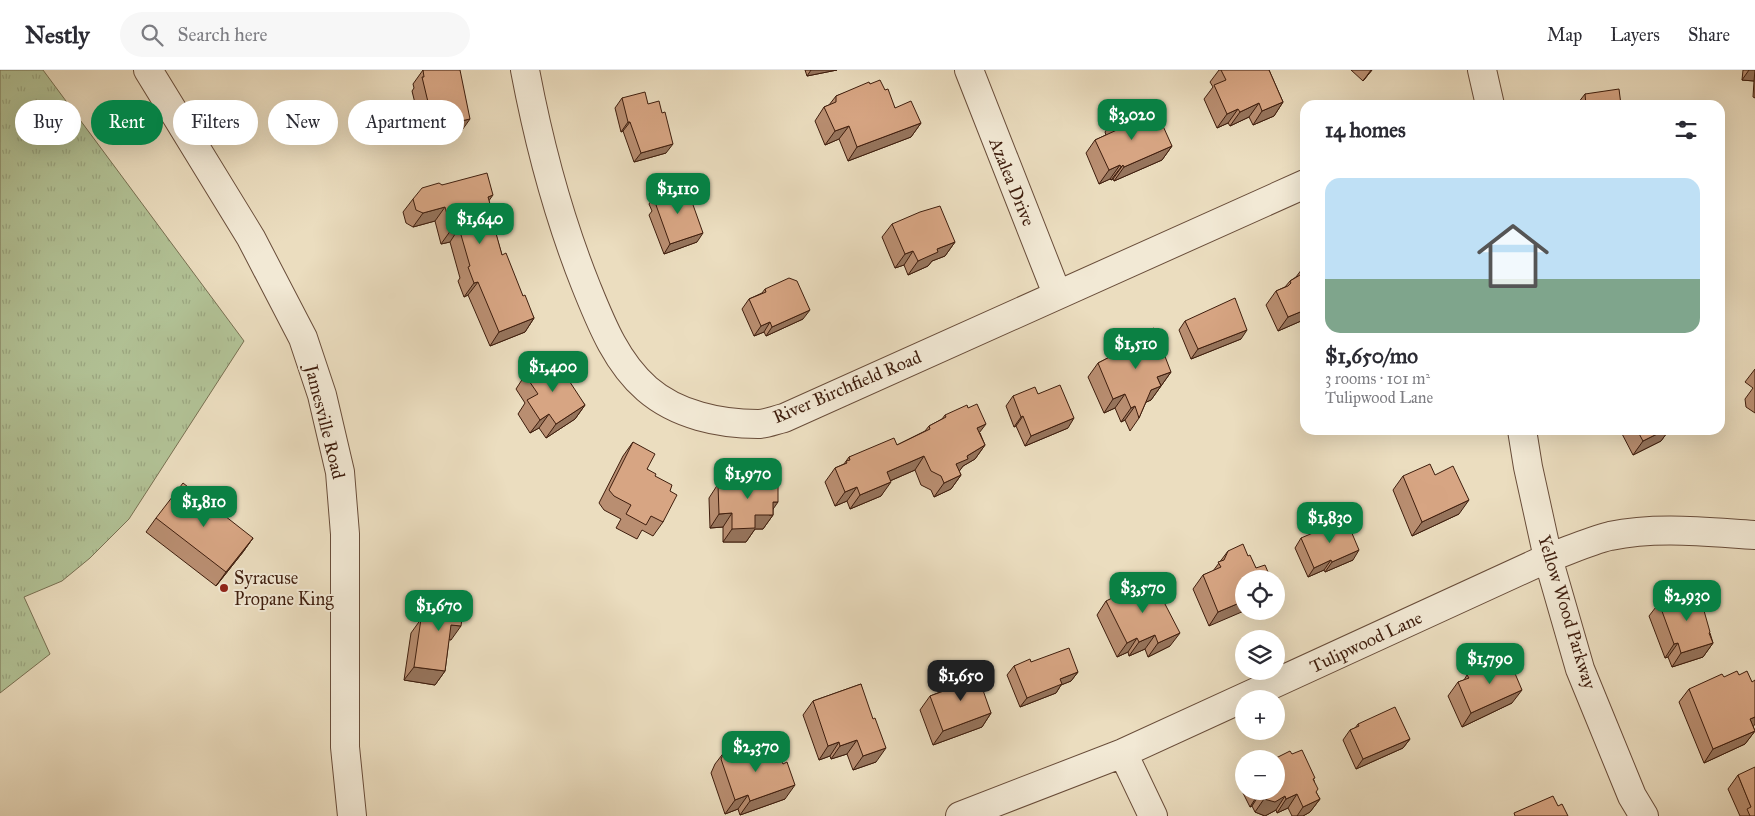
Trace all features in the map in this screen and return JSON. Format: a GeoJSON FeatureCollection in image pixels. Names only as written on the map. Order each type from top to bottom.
{"type":"FeatureCollection","features":[{"type":"Feature","properties":{"kind":"street","name":"Jamesville Road"},"geometry":{"type":"LineString","coordinates":[[148,70],[251,238],[303,338],[322,395],[340,472],[345,534],[345,747],[352,816]]}},
{"type":"Feature","properties":{"kind":"street","name":"River Birchfield Road"},"geometry":{"type":"LineString","coordinates":[[525,70],[537,133],[568,240],[602,327],[621,360],[648,390],[678,409],[711,420],[759,424],[784,418],[1300,186]]}},
{"type":"Feature","properties":{"kind":"street","name":"Azalea Drive"},"geometry":{"type":"LineString","coordinates":[[969,70],[1057,294]]}},
{"type":"Feature","properties":{"kind":"street"},"geometry":{"type":"LineString","coordinates":[[1482,70],[1489,100]]}},
{"type":"Feature","properties":{"kind":"street","name":"Yellow Wood Parkway"},"geometry":{"type":"LineString","coordinates":[[1523,435],[1548,558],[1580,669],[1632,796],[1644,816]]}},
{"type":"Feature","properties":{"kind":"street","name":"Tulipwood Lane"},"geometry":{"type":"LineString","coordinates":[[960,816],[1123,753],[1548,558],[1608,537],[1637,532],[1691,531],[1755,536]]}},
{"type":"Feature","properties":{"kind":"street"},"geometry":{"type":"LineString","coordinates":[[1123,753],[1153,816]]}},
{"type":"Feature","properties":{"kind":"green space"},"geometry":{"type":"Polygon","coordinates":[[[0,70],[43,70],[65,100],[15,100],[15,145],[81,145],[81,121],[91,135],[91,145],[99,145],[244,341],[129,519],[90,558],[62,581],[24,597],[50,654],[0,693],[0,70]]]}},
{"type":"Feature","properties":{"kind":"building"},"geometry":{"type":"Polygon","coordinates":[[[423,70],[460,70],[470,119],[464,120],[464,100],[428,100],[422,77],[424,77],[423,70]]]}},
{"type":"Feature","properties":{"kind":"building"},"geometry":{"type":"Polygon","coordinates":[[[1221,70],[1269,70],[1283,102],[1262,111],[1259,103],[1240,112],[1238,109],[1227,114],[1214,85],[1226,80],[1221,70]]]}},
{"type":"Feature","properties":{"kind":"building"},"geometry":{"type":"Polygon","coordinates":[[[880,80],[885,90],[888,89],[895,108],[911,101],[921,123],[857,147],[849,126],[835,131],[824,107],[836,102],[836,96],[869,82],[870,84],[880,80]]]}},
{"type":"Feature","properties":{"kind":"building"},"geometry":{"type":"Polygon","coordinates":[[[1619,89],[1620,100],[1586,100],[1585,94],[1619,89]]]}},
{"type":"Feature","properties":{"kind":"building"},"geometry":{"type":"Polygon","coordinates":[[[645,92],[648,104],[659,101],[662,113],[665,112],[673,144],[641,153],[630,122],[628,122],[622,98],[645,92]]]}},
{"type":"Feature","properties":{"kind":"building"},"geometry":{"type":"Polygon","coordinates":[[[1125,114],[1151,117],[1156,129],[1163,126],[1172,146],[1124,167],[1120,165],[1109,170],[1095,140],[1119,129],[1114,119],[1125,114]]]}},
{"type":"Feature","properties":{"kind":"building"},"geometry":{"type":"Polygon","coordinates":[[[487,173],[493,195],[488,197],[494,218],[492,219],[502,255],[506,253],[534,318],[499,332],[478,282],[474,283],[468,267],[470,266],[459,228],[451,230],[445,207],[423,213],[416,210],[413,199],[422,188],[439,183],[442,185],[487,173]]]}},
{"type":"Feature","properties":{"kind":"building"},"geometry":{"type":"Polygon","coordinates":[[[684,184],[703,233],[670,244],[656,205],[659,204],[656,194],[684,184]]]}},
{"type":"Feature","properties":{"kind":"building"},"geometry":{"type":"Polygon","coordinates":[[[940,206],[955,242],[937,249],[938,252],[918,261],[913,251],[905,254],[892,224],[940,206]]]}},
{"type":"Feature","properties":{"kind":"building"},"geometry":{"type":"Polygon","coordinates":[[[1300,275],[1300,312],[1288,317],[1276,291],[1288,286],[1291,283],[1290,281],[1300,275]]]}},
{"type":"Feature","properties":{"kind":"building"},"geometry":{"type":"Polygon","coordinates":[[[789,278],[797,281],[810,310],[772,327],[770,322],[761,326],[749,299],[766,292],[765,289],[789,278]]]}},
{"type":"Feature","properties":{"kind":"building"},"geometry":{"type":"Polygon","coordinates":[[[1235,298],[1247,330],[1198,349],[1185,321],[1235,298]]]}},
{"type":"Feature","properties":{"kind":"building"},"geometry":{"type":"Polygon","coordinates":[[[1154,328],[1171,372],[1157,377],[1161,386],[1151,390],[1139,418],[1135,406],[1131,408],[1125,394],[1113,399],[1098,363],[1131,346],[1128,339],[1154,328]]]}},
{"type":"Feature","properties":{"kind":"building"},"geometry":{"type":"Polygon","coordinates":[[[551,359],[561,374],[564,373],[585,405],[556,424],[549,414],[540,420],[527,400],[538,394],[525,375],[551,359]]]}},
{"type":"Feature","properties":{"kind":"building"},"geometry":{"type":"Polygon","coordinates":[[[1060,385],[1074,418],[1031,436],[1013,396],[1035,387],[1038,394],[1060,385]]]}},
{"type":"Feature","properties":{"kind":"building"},"geometry":{"type":"Polygon","coordinates":[[[977,404],[986,424],[977,428],[985,445],[967,456],[968,459],[956,464],[961,475],[944,483],[941,476],[931,471],[924,456],[887,472],[891,482],[860,495],[857,487],[845,492],[835,468],[847,463],[846,461],[850,460],[849,457],[894,438],[897,445],[930,429],[929,426],[946,417],[945,415],[967,405],[968,408],[977,404]]]}},
{"type":"Feature","properties":{"kind":"building"},"geometry":{"type":"Polygon","coordinates":[[[1640,435],[1655,435],[1643,441],[1640,435]]]}},
{"type":"Feature","properties":{"kind":"building"},"geometry":{"type":"Polygon","coordinates":[[[633,442],[655,454],[647,469],[656,474],[655,476],[672,485],[670,491],[677,495],[663,522],[651,516],[646,525],[626,514],[631,505],[614,496],[609,490],[633,442]]]}},
{"type":"Feature","properties":{"kind":"building"},"geometry":{"type":"Polygon","coordinates":[[[1430,464],[1435,475],[1453,466],[1469,500],[1422,522],[1403,476],[1430,464]]]}},
{"type":"Feature","properties":{"kind":"building"},"geometry":{"type":"Polygon","coordinates":[[[778,477],[778,502],[773,502],[773,515],[755,515],[755,528],[732,529],[732,513],[719,514],[718,484],[728,484],[729,479],[778,477]]]}},
{"type":"Feature","properties":{"kind":"building"},"geometry":{"type":"Polygon","coordinates":[[[183,483],[253,538],[226,572],[156,518],[183,483]]]}},
{"type":"Feature","properties":{"kind":"building"},"geometry":{"type":"Polygon","coordinates":[[[1346,519],[1359,550],[1314,568],[1301,538],[1346,519]]]}},
{"type":"Feature","properties":{"kind":"building"},"geometry":{"type":"Polygon","coordinates":[[[1243,544],[1256,568],[1265,565],[1267,570],[1235,570],[1235,605],[1218,612],[1203,575],[1221,567],[1218,562],[1224,560],[1228,551],[1243,544]]]}},
{"type":"Feature","properties":{"kind":"building"},"geometry":{"type":"Polygon","coordinates":[[[1152,579],[1180,633],[1158,643],[1155,635],[1139,642],[1137,638],[1127,643],[1106,601],[1152,579]]]}},
{"type":"Feature","properties":{"kind":"building"},"geometry":{"type":"Polygon","coordinates":[[[438,591],[465,595],[461,626],[451,625],[445,671],[414,667],[421,619],[434,621],[438,591]]]}},
{"type":"Feature","properties":{"kind":"building"},"geometry":{"type":"Polygon","coordinates":[[[1699,593],[1713,643],[1681,653],[1678,643],[1674,644],[1659,603],[1681,595],[1682,599],[1699,593]]]}},
{"type":"Feature","properties":{"kind":"building"},"geometry":{"type":"Polygon","coordinates":[[[1069,648],[1078,672],[1060,679],[1062,684],[1027,698],[1014,666],[1030,659],[1031,662],[1069,648]]]}},
{"type":"Feature","properties":{"kind":"building"},"geometry":{"type":"Polygon","coordinates":[[[1508,657],[1522,690],[1471,713],[1458,682],[1469,678],[1467,675],[1508,657]]]}},
{"type":"Feature","properties":{"kind":"building"},"geometry":{"type":"Polygon","coordinates":[[[972,668],[976,677],[978,676],[991,713],[943,731],[930,696],[961,683],[957,674],[972,668]]]}},
{"type":"Feature","properties":{"kind":"building"},"geometry":{"type":"Polygon","coordinates":[[[1737,671],[1739,675],[1747,671],[1752,682],[1755,680],[1755,717],[1750,719],[1755,731],[1713,749],[1689,689],[1722,674],[1724,677],[1737,671]]]}},
{"type":"Feature","properties":{"kind":"building"},"geometry":{"type":"Polygon","coordinates":[[[861,684],[873,719],[875,718],[886,748],[863,756],[857,740],[840,746],[839,742],[828,746],[813,701],[861,684]]]}},
{"type":"Feature","properties":{"kind":"building"},"geometry":{"type":"Polygon","coordinates":[[[1395,707],[1410,739],[1363,759],[1350,730],[1359,726],[1358,724],[1395,707]]]}},
{"type":"Feature","properties":{"kind":"building"},"geometry":{"type":"Polygon","coordinates":[[[741,745],[745,754],[756,749],[758,755],[777,751],[783,764],[787,762],[795,785],[750,801],[748,795],[735,800],[721,759],[725,751],[741,745]]]}},
{"type":"Feature","properties":{"kind":"building"},"geometry":{"type":"Polygon","coordinates":[[[1302,750],[1318,789],[1316,792],[1320,799],[1303,807],[1297,794],[1286,799],[1285,796],[1285,754],[1290,751],[1292,754],[1302,750]]]}},
{"type":"Feature","properties":{"kind":"building"},"geometry":{"type":"Polygon","coordinates":[[[1755,767],[1755,816],[1750,816],[1747,809],[1751,807],[1738,775],[1755,767]]]}},
{"type":"Feature","properties":{"kind":"building"},"geometry":{"type":"Polygon","coordinates":[[[1553,796],[1558,806],[1562,804],[1568,816],[1515,816],[1514,813],[1553,796]]]}},
{"type":"Feature","properties":{"kind":"place","name":"Syracuse Propane King"},"geometry":{"type":"Point","coordinates":[224,588]}}]}
